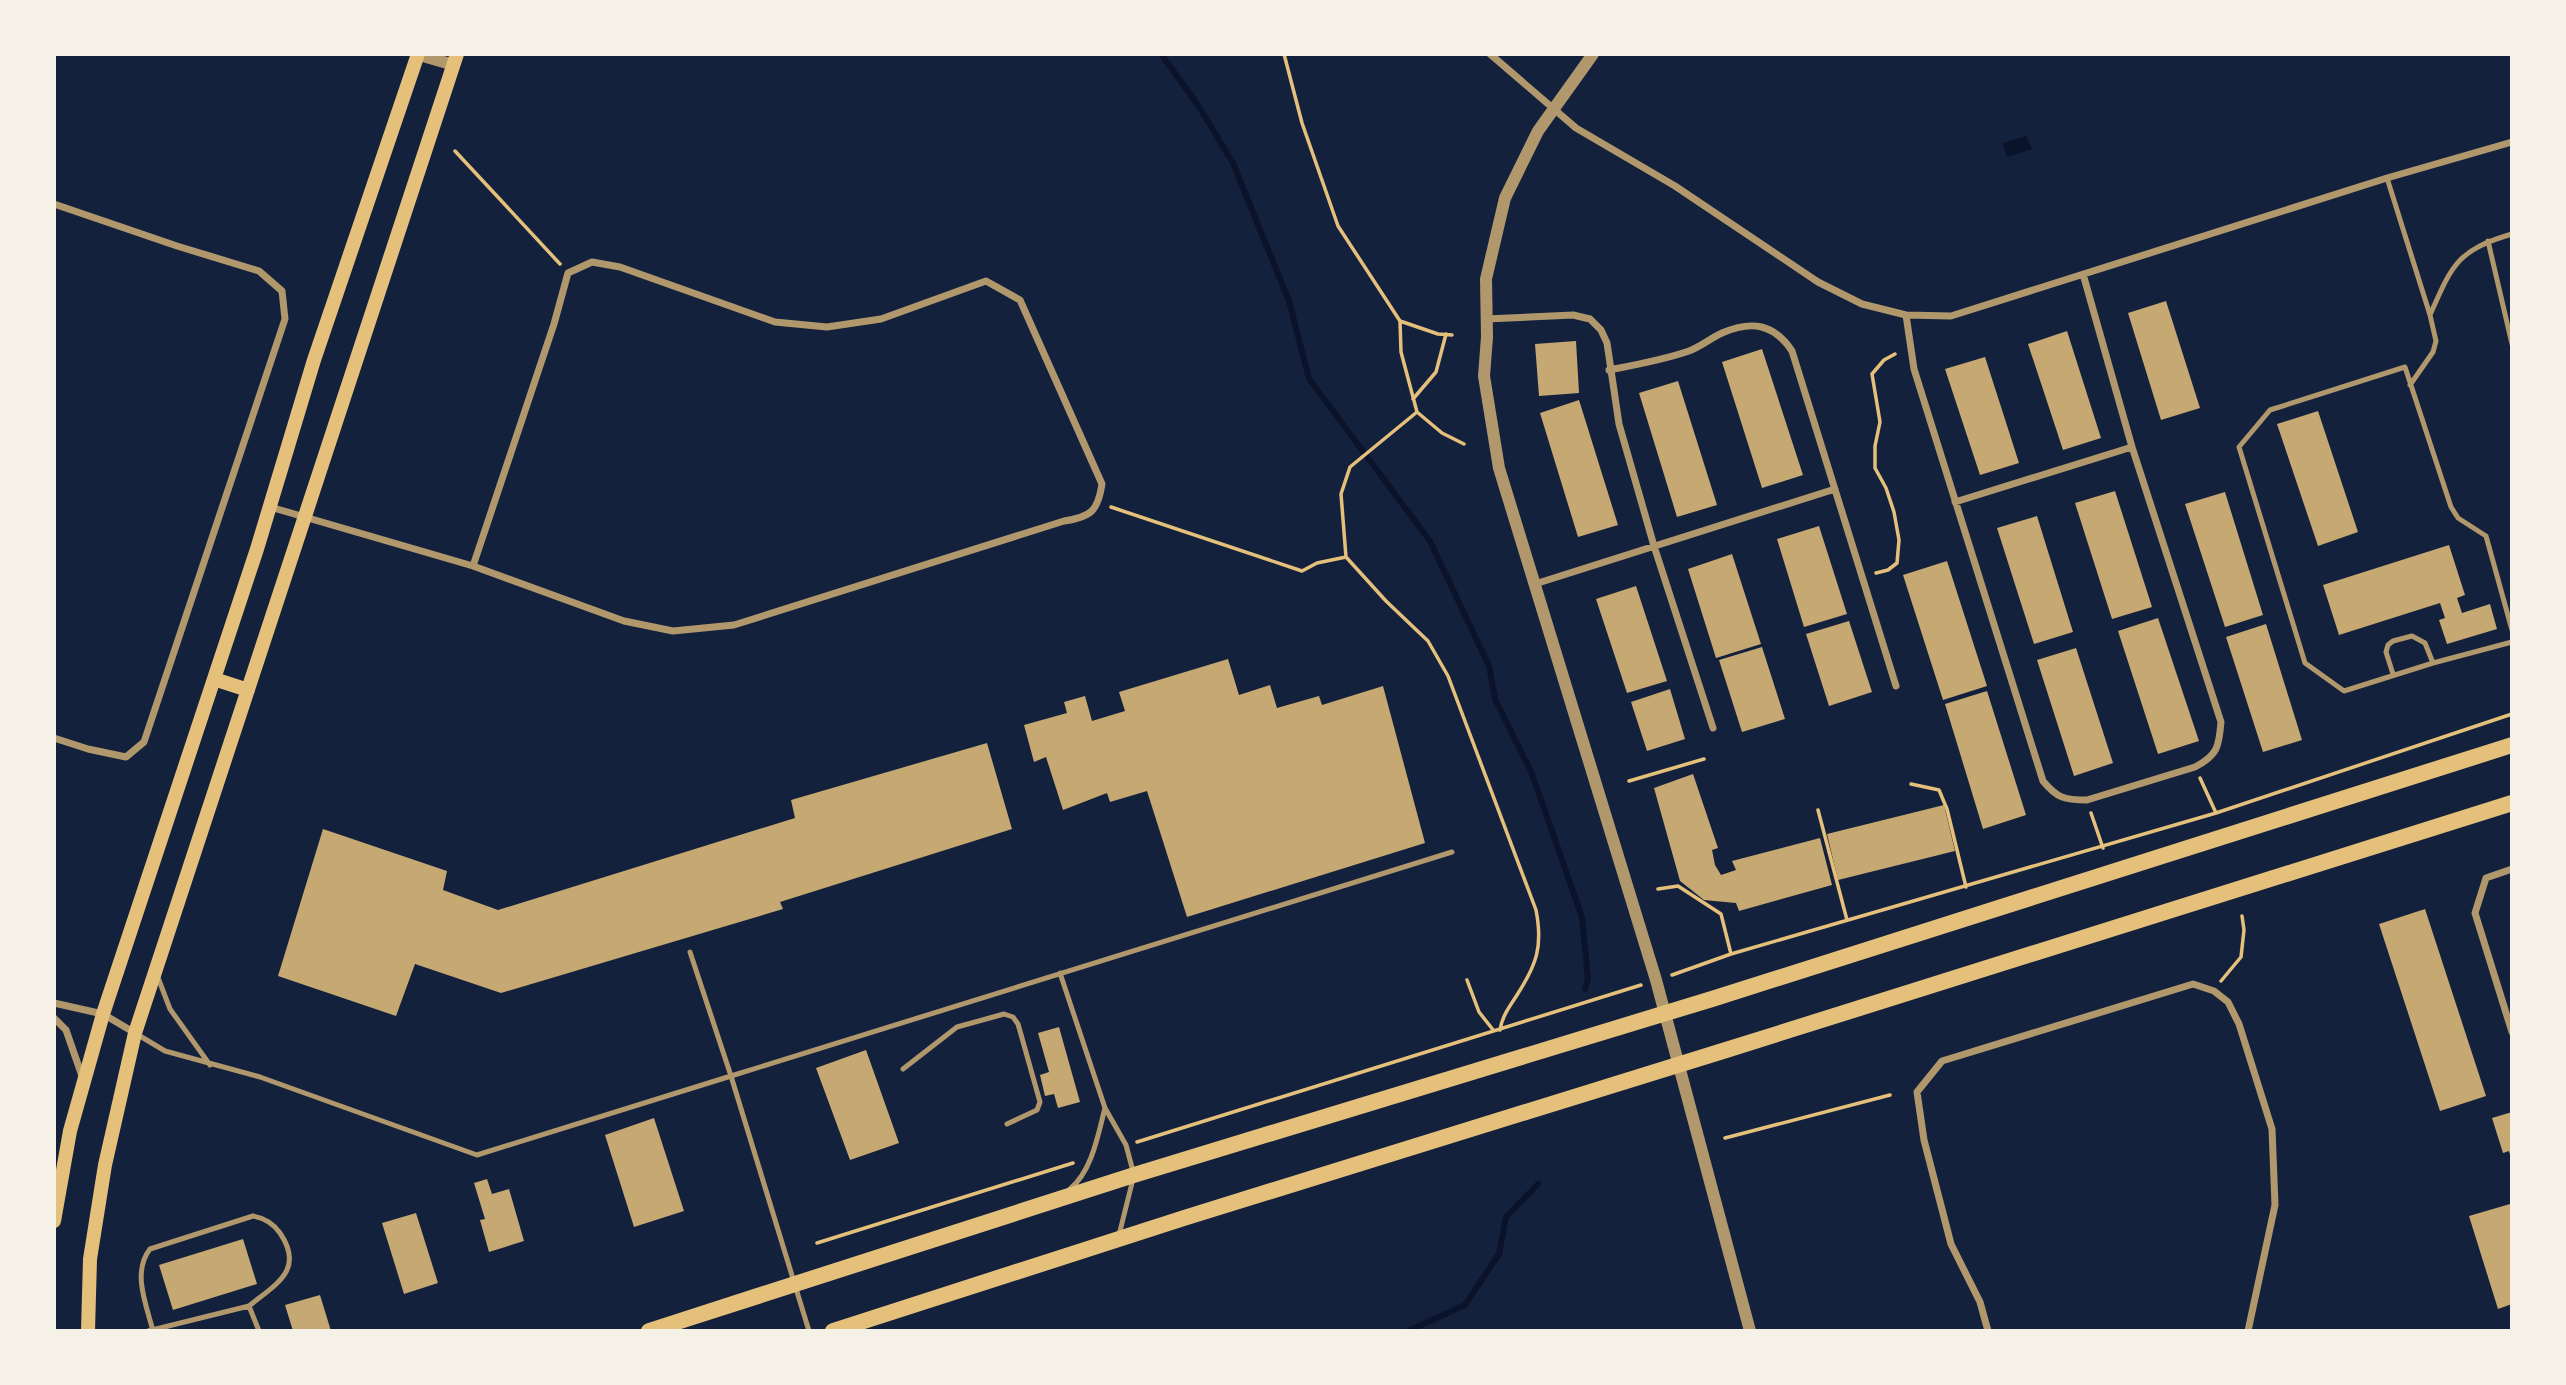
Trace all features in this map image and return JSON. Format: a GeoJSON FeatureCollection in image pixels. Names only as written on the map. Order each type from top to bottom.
{"type":"FeatureCollection","features":[{"type":"Feature","properties":{"kind":"main road"},"geometry":{"type":"LineString","coordinates":[[54,1221],[70,1131],[103,1014],[270,507],[314,360],[417,54]]}},
{"type":"Feature","properties":{"kind":"main road"},"geometry":{"type":"LineString","coordinates":[[88,1331],[90,1259],[105,1165],[135,1033],[456,60]]}},
{"type":"Feature","properties":{"kind":"main road"},"geometry":{"type":"LineString","coordinates":[[214,679],[248,690]]}},
{"type":"Feature","properties":{"kind":"main road"},"geometry":{"type":"LineString","coordinates":[[649,1331],[1134,1175],[1665,1013],[2512,745]]}},
{"type":"Feature","properties":{"kind":"main road"},"geometry":{"type":"LineString","coordinates":[[833,1331],[2512,803]]}},
{"type":"Feature","properties":{"kind":"street"},"geometry":{"type":"LineString","coordinates":[[417,54],[456,60]]}},
{"type":"Feature","properties":{"kind":"street"},"geometry":{"type":"LineString","coordinates":[[1490,54],[1576,128],[1675,186],[1818,282],[1862,304],[1906,315],[1951,316],[2388,178],[2512,142]]}},
{"type":"Feature","properties":{"kind":"street"},"geometry":{"type":"LineString","coordinates":[[1593,54],[1538,131],[1505,198],[1486,279],[1484,376],[1499,468],[1665,1013],[1750,1331]]}},
{"type":"Feature","properties":{"kind":"street"},"geometry":{"type":"LineString","coordinates":[[54,204],[259,271],[282,291],[285,319],[144,741],[126,757],[54,738]]}},
{"type":"Feature","properties":{"kind":"street"},"geometry":{"type":"LineString","coordinates":[[270,507],[473,566],[624,621],[673,631],[734,625],[1064,521],[1082,518],[1099,503],[1102,484],[1020,300],[986,281],[881,318],[827,327],[775,322],[620,267],[592,262],[568,273],[554,324],[473,566]]}},
{"type":"Feature","properties":{"kind":"street"},"geometry":{"type":"LineString","coordinates":[[1906,315],[1914,369],[2043,780],[2054,794],[2070,800],[2087,800],[2195,767],[2210,759],[2219,746],[2221,722],[2132,447],[2083,274]]}},
{"type":"Feature","properties":{"kind":"street"},"geometry":{"type":"LineString","coordinates":[[1486,318],[1573,315],[1590,319],[1601,330],[1607,343],[1619,424],[1654,546],[1713,728]]}},
{"type":"Feature","properties":{"kind":"street"},"geometry":{"type":"LineString","coordinates":[[1609,370],[1691,351],[1724,332],[1750,326],[1762,326],[1782,336],[1792,351],[1896,686]]}},
{"type":"Feature","properties":{"kind":"street"},"geometry":{"type":"LineString","coordinates":[[1955,502],[2132,447]]}},
{"type":"Feature","properties":{"kind":"street"},"geometry":{"type":"LineString","coordinates":[[1535,584],[1835,489]]}},
{"type":"Feature","properties":{"kind":"street"},"geometry":{"type":"LineString","coordinates":[[2512,869],[2486,877],[2475,913],[2512,1032]]}},
{"type":"Feature","properties":{"kind":"street"},"geometry":{"type":"LineString","coordinates":[[1988,1331],[1980,1302],[1951,1244],[1924,1140],[1917,1092],[1942,1061],[2193,984],[2214,991],[2228,1002],[2239,1024],[2272,1129],[2275,1205],[2248,1331]]}},
{"type":"Feature","properties":{"kind":"street"},"geometry":{"type":"LineString","coordinates":[[54,1003],[103,1014],[135,1033]]}},
{"type":"Feature","properties":{"kind":"street"},"geometry":{"type":"LineString","coordinates":[[54,1017],[66,1030],[84,1079]]}},
{"type":"Feature","properties":{"kind":"lane"},"geometry":{"type":"LineString","coordinates":[[2388,178],[2436,341],[2433,352],[2410,385]]}},
{"type":"Feature","properties":{"kind":"lane"},"geometry":{"type":"LineString","coordinates":[[2430,315],[2455,262],[2488,241],[2512,234]]}},
{"type":"Feature","properties":{"kind":"lane"},"geometry":{"type":"LineString","coordinates":[[2488,241],[2512,344]]}},
{"type":"Feature","properties":{"kind":"lane"},"geometry":{"type":"LineString","coordinates":[[2512,630],[2486,537],[2458,518],[2451,507],[2405,367],[2270,410],[2239,446],[2305,663],[2344,691],[2393,674],[2512,642]]}},
{"type":"Feature","properties":{"kind":"lane"},"geometry":{"type":"LineString","coordinates":[[2393,674],[2386,652],[2393,641],[2412,636],[2421,639],[2433,663]]}},
{"type":"Feature","properties":{"kind":"lane"},"geometry":{"type":"LineString","coordinates":[[135,1033],[165,1051],[260,1077],[477,1155],[1452,852]]}},
{"type":"Feature","properties":{"kind":"lane"},"geometry":{"type":"LineString","coordinates":[[690,952],[731,1076],[808,1331]]}},
{"type":"Feature","properties":{"kind":"lane"},"geometry":{"type":"LineString","coordinates":[[156,972],[170,1009],[210,1065]]}},
{"type":"Feature","properties":{"kind":"lane"},"geometry":{"type":"LineString","coordinates":[[1060,973],[1105,1108],[1126,1145],[1134,1175],[1117,1240]]}},
{"type":"Feature","properties":{"kind":"lane"},"geometry":{"type":"LineString","coordinates":[[903,1069],[957,1027],[1004,1014],[1013,1017],[1018,1024],[1040,1102],[1037,1111],[1007,1124]]}},
{"type":"Feature","properties":{"kind":"lane"},"geometry":{"type":"LineString","coordinates":[[1058,1199],[1080,1181],[1096,1145],[1105,1108]]}},
{"type":"Feature","properties":{"kind":"lane"},"geometry":{"type":"LineString","coordinates":[[253,1216],[261,1217],[275,1225],[288,1245],[291,1262],[283,1279],[249,1306],[151,1330],[140,1275],[142,1259],[150,1249],[253,1216]]}},
{"type":"Feature","properties":{"kind":"lane"},"geometry":{"type":"LineString","coordinates":[[249,1306],[258,1331]]}},
{"type":"Feature","properties":{"kind":"path"},"geometry":{"type":"LineString","coordinates":[[1284,54],[1302,122],[1338,226],[1400,321],[1401,352],[1416,412],[1442,433],[1464,444]]}},
{"type":"Feature","properties":{"kind":"path"},"geometry":{"type":"LineString","coordinates":[[455,151],[568,273]]}},
{"type":"Feature","properties":{"kind":"path"},"geometry":{"type":"LineString","coordinates":[[1400,321],[1438,334],[1452,335]]}},
{"type":"Feature","properties":{"kind":"path"},"geometry":{"type":"LineString","coordinates":[[1413,399],[1436,372],[1446,334]]}},
{"type":"Feature","properties":{"kind":"path"},"geometry":{"type":"LineString","coordinates":[[1862,577],[1888,570],[1897,563],[1899,540],[1894,512],[1886,488],[1875,468],[1875,446],[1880,422],[1872,374],[1884,360],[1895,354]]}},
{"type":"Feature","properties":{"kind":"path"},"geometry":{"type":"LineString","coordinates":[[1416,412],[1350,467],[1341,494],[1346,557],[1386,601],[1428,641],[1448,676],[1536,910],[1541,935],[1532,972],[1502,1018],[1500,1030]]}},
{"type":"Feature","properties":{"kind":"path"},"geometry":{"type":"LineString","coordinates":[[1099,503],[1302,571],[1317,563],[1346,557]]}},
{"type":"Feature","properties":{"kind":"path"},"geometry":{"type":"LineString","coordinates":[[1685,971],[1731,954],[2216,813],[2512,714]]}},
{"type":"Feature","properties":{"kind":"path"},"geometry":{"type":"LineString","coordinates":[[1629,781],[1704,759]]}},
{"type":"Feature","properties":{"kind":"path"},"geometry":{"type":"LineString","coordinates":[[2195,767],[2216,813]]}},
{"type":"Feature","properties":{"kind":"path"},"geometry":{"type":"LineString","coordinates":[[1911,784],[1939,790],[1947,809],[1966,887]]}},
{"type":"Feature","properties":{"kind":"path"},"geometry":{"type":"LineString","coordinates":[[2087,800],[2103,848]]}},
{"type":"Feature","properties":{"kind":"path"},"geometry":{"type":"LineString","coordinates":[[1818,810],[1847,920]]}},
{"type":"Feature","properties":{"kind":"path"},"geometry":{"type":"LineString","coordinates":[[1658,889],[1678,886],[1721,914],[1731,954]]}},
{"type":"Feature","properties":{"kind":"path"},"geometry":{"type":"LineString","coordinates":[[2214,991],[2241,957],[2244,930],[2242,916]]}},
{"type":"Feature","properties":{"kind":"path"},"geometry":{"type":"LineString","coordinates":[[1467,980],[1479,1012],[1494,1031]]}},
{"type":"Feature","properties":{"kind":"path"},"geometry":{"type":"LineString","coordinates":[[1126,1145],[1633,987]]}},
{"type":"Feature","properties":{"kind":"path"},"geometry":{"type":"LineString","coordinates":[[1725,1138],[1890,1096]]}},
{"type":"Feature","properties":{"kind":"path"},"geometry":{"type":"LineString","coordinates":[[817,1243],[1089,1158]]}},
{"type":"Feature","properties":{"kind":"water"},"geometry":{"type":"Polygon","coordinates":[[[2026,136],[2032,149],[2007,157],[2002,143],[2026,136]]]}},
{"type":"Feature","properties":{"kind":"building"},"geometry":{"type":"Polygon","coordinates":[[[2166,301],[2200,408],[2161,420],[2128,313],[2166,301]]]}},
{"type":"Feature","properties":{"kind":"building"},"geometry":{"type":"Polygon","coordinates":[[[2067,331],[2101,438],[2063,450],[2028,344],[2067,331]]]}},
{"type":"Feature","properties":{"kind":"building"},"geometry":{"type":"Polygon","coordinates":[[[1576,341],[1579,393],[1539,396],[1535,344],[1576,341]]]}},
{"type":"Feature","properties":{"kind":"building"},"geometry":{"type":"Polygon","coordinates":[[[1762,349],[1803,475],[1762,488],[1722,362],[1762,349]]]}},
{"type":"Feature","properties":{"kind":"building"},"geometry":{"type":"Polygon","coordinates":[[[1985,357],[2019,463],[1980,475],[1945,369],[1985,357]]]}},
{"type":"Feature","properties":{"kind":"building"},"geometry":{"type":"Polygon","coordinates":[[[1678,381],[1717,505],[1677,517],[1639,393],[1678,381]]]}},
{"type":"Feature","properties":{"kind":"building"},"geometry":{"type":"Polygon","coordinates":[[[1579,400],[1618,525],[1578,537],[1540,413],[1579,400]]]}},
{"type":"Feature","properties":{"kind":"building"},"geometry":{"type":"Polygon","coordinates":[[[2318,411],[2358,532],[2318,546],[2277,424],[2318,411]]]}},
{"type":"Feature","properties":{"kind":"building"},"geometry":{"type":"Polygon","coordinates":[[[2115,491],[2152,607],[2112,619],[2075,503],[2115,491]]]}},
{"type":"Feature","properties":{"kind":"building"},"geometry":{"type":"Polygon","coordinates":[[[2225,492],[2263,615],[2225,627],[2185,504],[2225,492]]]}},
{"type":"Feature","properties":{"kind":"building"},"geometry":{"type":"Polygon","coordinates":[[[2037,516],[2073,632],[2034,644],[1997,528],[2037,516]]]}},
{"type":"Feature","properties":{"kind":"building"},"geometry":{"type":"Polygon","coordinates":[[[1819,526],[1847,614],[1804,627],[1777,539],[1819,526]]]}},
{"type":"Feature","properties":{"kind":"building"},"geometry":{"type":"Polygon","coordinates":[[[2449,545],[2465,595],[2457,598],[2462,613],[2490,604],[2497,629],[2447,644],[2439,620],[2445,618],[2440,603],[2339,635],[2323,585],[2449,545]]]}},
{"type":"Feature","properties":{"kind":"building"},"geometry":{"type":"Polygon","coordinates":[[[1732,554],[1761,644],[1716,658],[1688,569],[1732,554]]]}},
{"type":"Feature","properties":{"kind":"building"},"geometry":{"type":"Polygon","coordinates":[[[1947,561],[1987,686],[1943,700],[1903,575],[1947,561]]]}},
{"type":"Feature","properties":{"kind":"building"},"geometry":{"type":"Polygon","coordinates":[[[1636,586],[1667,681],[1627,693],[1596,599],[1636,586]]]}},
{"type":"Feature","properties":{"kind":"building"},"geometry":{"type":"Polygon","coordinates":[[[2158,618],[2199,741],[2158,754],[2118,631],[2158,618]]]}},
{"type":"Feature","properties":{"kind":"building"},"geometry":{"type":"Polygon","coordinates":[[[1849,621],[1872,692],[1829,706],[1806,634],[1849,621]]]}},
{"type":"Feature","properties":{"kind":"building"},"geometry":{"type":"Polygon","coordinates":[[[2266,624],[2302,740],[2263,752],[2226,637],[2266,624]]]}},
{"type":"Feature","properties":{"kind":"building"},"geometry":{"type":"Polygon","coordinates":[[[1762,647],[1785,719],[1742,732],[1719,660],[1762,647]]]}},
{"type":"Feature","properties":{"kind":"building"},"geometry":{"type":"Polygon","coordinates":[[[2076,648],[2113,763],[2074,776],[2037,660],[2076,648]]]}},
{"type":"Feature","properties":{"kind":"building"},"geometry":{"type":"Polygon","coordinates":[[[1228,659],[1239,695],[1270,685],[1277,708],[1319,696],[1322,705],[1383,686],[1425,843],[1187,917],[1147,791],[1110,802],[1107,793],[1063,810],[1046,757],[1034,762],[1024,725],[1067,713],[1064,702],[1085,696],[1092,721],[1125,711],[1119,692],[1228,659]]]}},
{"type":"Feature","properties":{"kind":"building"},"geometry":{"type":"Polygon","coordinates":[[[1670,689],[1685,739],[1647,751],[1631,702],[1670,689]]]}},
{"type":"Feature","properties":{"kind":"building"},"geometry":{"type":"Polygon","coordinates":[[[1987,691],[2026,815],[1983,829],[1945,704],[1987,691]]]}},
{"type":"Feature","properties":{"kind":"building"},"geometry":{"type":"Polygon","coordinates":[[[987,743],[1012,829],[780,902],[783,909],[501,993],[415,964],[396,1016],[278,976],[323,829],[447,871],[443,890],[498,910],[795,818],[791,800],[987,743]]]}},
{"type":"Feature","properties":{"kind":"building"},"geometry":{"type":"Polygon","coordinates":[[[1693,774],[1718,848],[1712,850],[1715,865],[1721,875],[1736,870],[1732,861],[1820,838],[1832,885],[1739,911],[1736,903],[1704,900],[1680,881],[1654,788],[1693,774]]]}},
{"type":"Feature","properties":{"kind":"building"},"geometry":{"type":"Polygon","coordinates":[[[1944,805],[1955,851],[1838,880],[1827,834],[1944,805]]]}},
{"type":"Feature","properties":{"kind":"building"},"geometry":{"type":"Polygon","coordinates":[[[2425,909],[2486,1096],[2440,1111],[2379,924],[2425,909]]]}},
{"type":"Feature","properties":{"kind":"building"},"geometry":{"type":"Polygon","coordinates":[[[1059,1027],[1080,1102],[1058,1108],[1054,1094],[1045,1096],[1040,1075],[1049,1072],[1038,1033],[1059,1027]]]}},
{"type":"Feature","properties":{"kind":"building"},"geometry":{"type":"Polygon","coordinates":[[[866,1050],[899,1143],[850,1160],[816,1068],[866,1050]]]}},
{"type":"Feature","properties":{"kind":"building"},"geometry":{"type":"Polygon","coordinates":[[[2512,1112],[2511,1158],[2509,1151],[2503,1153],[2492,1118],[2512,1112]]]}},
{"type":"Feature","properties":{"kind":"building"},"geometry":{"type":"Polygon","coordinates":[[[654,1118],[684,1211],[634,1227],[605,1135],[654,1118]]]}},
{"type":"Feature","properties":{"kind":"building"},"geometry":{"type":"Polygon","coordinates":[[[487,1179],[492,1194],[509,1189],[524,1241],[489,1252],[480,1220],[485,1219],[474,1183],[487,1179]]]}},
{"type":"Feature","properties":{"kind":"building"},"geometry":{"type":"Polygon","coordinates":[[[2510,1204],[2512,1304],[2498,1309],[2469,1216],[2510,1204]]]}},
{"type":"Feature","properties":{"kind":"building"},"geometry":{"type":"Polygon","coordinates":[[[416,1213],[438,1283],[404,1294],[382,1223],[416,1213]]]}},
{"type":"Feature","properties":{"kind":"building"},"geometry":{"type":"Polygon","coordinates":[[[243,1239],[257,1284],[173,1310],[159,1265],[243,1239]]]}},
{"type":"Feature","properties":{"kind":"building"},"geometry":{"type":"Polygon","coordinates":[[[320,1295],[331,1331],[293,1331],[285,1305],[320,1295]]]}},
{"type":"Feature","properties":{"kind":"waterway"},"geometry":{"type":"LineString","coordinates":[[1161,54],[1198,105],[1233,163],[1289,301],[1309,379],[1430,541],[1489,666],[1495,699],[1532,774],[1582,917],[1588,979],[1585,989]]}},
{"type":"Feature","properties":{"kind":"waterway"},"geometry":{"type":"LineString","coordinates":[[1408,1331],[1465,1305],[1499,1254],[1506,1217],[1538,1184]]}}]}
